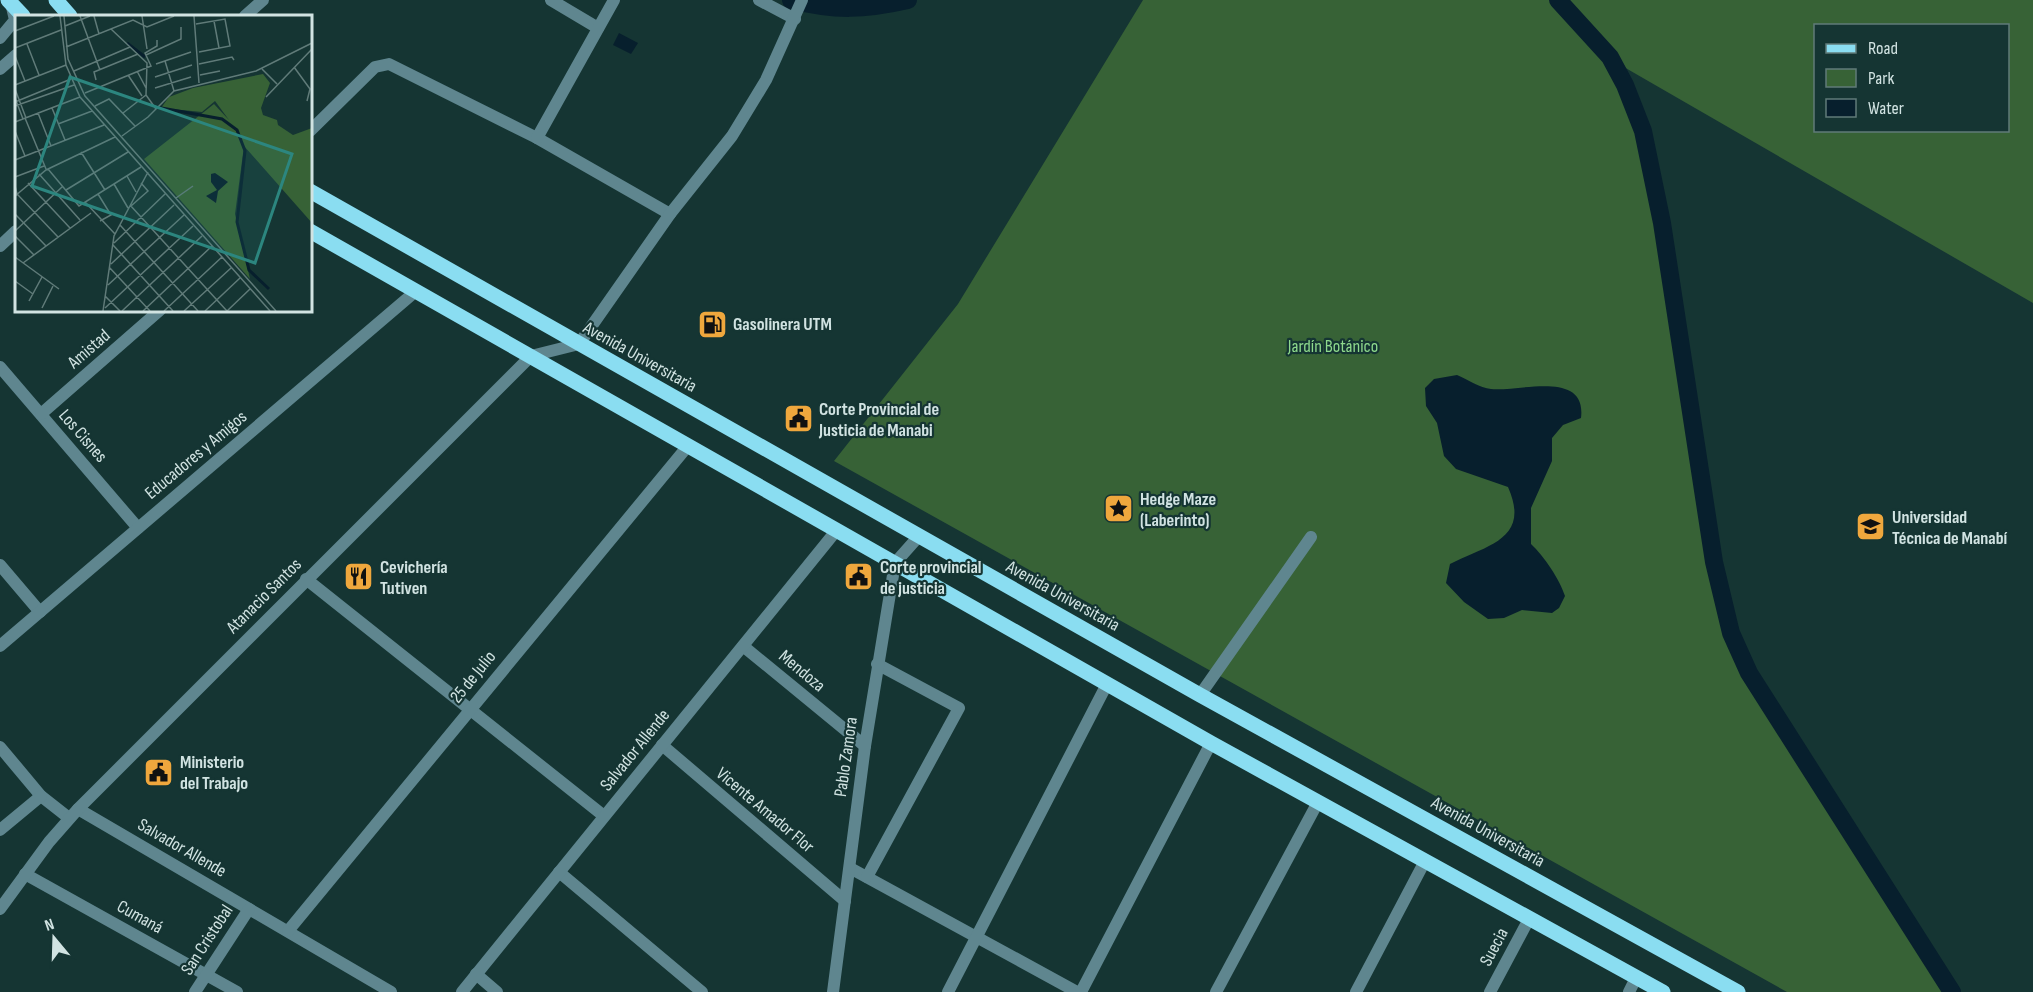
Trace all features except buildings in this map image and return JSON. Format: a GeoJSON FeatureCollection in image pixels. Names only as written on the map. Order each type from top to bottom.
{"type":"FeatureCollection","features":[{"type":"Feature","properties":{"kind":"main road"},"geometry":{"type":"LineString","coordinates":[[56,0],[69,15]]}},
{"type":"Feature","properties":{"kind":"main road"},"geometry":{"type":"LineString","coordinates":[[9,1],[22,15]]}},
{"type":"Feature","properties":{"kind":"main road","name":"Avenida Universitaria"},"geometry":{"type":"LineString","coordinates":[[312,192],[1200,695],[1738,992]]}},
{"type":"Feature","properties":{"kind":"main road"},"geometry":{"type":"LineString","coordinates":[[312,232],[1211,743],[1663,992]]}},
{"type":"Feature","properties":{"kind":"street"},"geometry":{"type":"LineString","coordinates":[[246,15],[263,0]]}},
{"type":"Feature","properties":{"kind":"street"},"geometry":{"type":"LineString","coordinates":[[551,0],[598,28]]}},
{"type":"Feature","properties":{"kind":"street"},"geometry":{"type":"LineString","coordinates":[[537,138],[614,0]]}},
{"type":"Feature","properties":{"kind":"street"},"geometry":{"type":"LineString","coordinates":[[531,356],[579,344],[670,214],[738,128],[766,80],[798,10],[759,0]]}},
{"type":"Feature","properties":{"kind":"street"},"geometry":{"type":"LineString","coordinates":[[0,38],[15,20],[9,1]]}},
{"type":"Feature","properties":{"kind":"street"},"geometry":{"type":"LineString","coordinates":[[0,52],[4,58],[1,68]]}},
{"type":"Feature","properties":{"kind":"street"},"geometry":{"type":"LineString","coordinates":[[1,68],[15,56]]}},
{"type":"Feature","properties":{"kind":"street"},"geometry":{"type":"LineString","coordinates":[[312,129],[375,66],[386,64],[537,138],[670,214]]}},
{"type":"Feature","properties":{"kind":"street"},"geometry":{"type":"LineString","coordinates":[[0,246],[15,232]]}},
{"type":"Feature","properties":{"kind":"street","name":"Educadores y Amigos"},"geometry":{"type":"LineString","coordinates":[[0,646],[416,291]]}},
{"type":"Feature","properties":{"kind":"street","name":"Amistad"},"geometry":{"type":"LineString","coordinates":[[41,414],[158,312]]}},
{"type":"Feature","properties":{"kind":"street","name":"Atanacio Santos"},"geometry":{"type":"LineString","coordinates":[[0,909],[78,808],[531,356]]}},
{"type":"Feature","properties":{"kind":"street","name":"Los Cisnes"},"geometry":{"type":"LineString","coordinates":[[0,367],[138,528]]}},
{"type":"Feature","properties":{"kind":"street","name":"25 de Julio"},"geometry":{"type":"LineString","coordinates":[[288,931],[687,447]]}},
{"type":"Feature","properties":{"kind":"street","name":"Salvador Allende"},"geometry":{"type":"LineString","coordinates":[[462,992],[836,531]]}},
{"type":"Feature","properties":{"kind":"street"},"geometry":{"type":"LineString","coordinates":[[895,563],[919,536]]}},
{"type":"Feature","properties":{"kind":"street"},"geometry":{"type":"LineString","coordinates":[[1200,695],[1311,537]]}},
{"type":"Feature","properties":{"kind":"street","name":"Pablo Zamora"},"geometry":{"type":"LineString","coordinates":[[833,992],[865,746],[895,563]]}},
{"type":"Feature","properties":{"kind":"street"},"geometry":{"type":"LineString","coordinates":[[0,564],[40,612]]}},
{"type":"Feature","properties":{"kind":"street"},"geometry":{"type":"LineString","coordinates":[[306,579],[604,816]]}},
{"type":"Feature","properties":{"kind":"street","name":"Mendoza"},"geometry":{"type":"LineString","coordinates":[[743,646],[865,746]]}},
{"type":"Feature","properties":{"kind":"street"},"geometry":{"type":"LineString","coordinates":[[867,877],[959,708],[877,664]]}},
{"type":"Feature","properties":{"kind":"street"},"geometry":{"type":"LineString","coordinates":[[948,992],[1107,684]]}},
{"type":"Feature","properties":{"kind":"street"},"geometry":{"type":"LineString","coordinates":[[850,868],[1079,992],[1211,743]]}},
{"type":"Feature","properties":{"kind":"street","name":"Vicente Amador Flor"},"geometry":{"type":"LineString","coordinates":[[662,745],[845,901]]}},
{"type":"Feature","properties":{"kind":"street"},"geometry":{"type":"LineString","coordinates":[[0,747],[41,796],[69,818]]}},
{"type":"Feature","properties":{"kind":"street"},"geometry":{"type":"LineString","coordinates":[[0,830],[41,796]]}},
{"type":"Feature","properties":{"kind":"street"},"geometry":{"type":"LineString","coordinates":[[1216,992],[1318,802]]}},
{"type":"Feature","properties":{"kind":"street","name":"Salvador Allende"},"geometry":{"type":"LineString","coordinates":[[78,808],[392,992]]}},
{"type":"Feature","properties":{"kind":"street"},"geometry":{"type":"LineString","coordinates":[[1356,992],[1425,861]]}},
{"type":"Feature","properties":{"kind":"street"},"geometry":{"type":"LineString","coordinates":[[559,872],[702,992]]}},
{"type":"Feature","properties":{"kind":"street","name":"Cumaná"},"geometry":{"type":"LineString","coordinates":[[25,874],[237,992]]}},
{"type":"Feature","properties":{"kind":"street","name":"San Cristobal"},"geometry":{"type":"LineString","coordinates":[[195,992],[249,909]]}},
{"type":"Feature","properties":{"kind":"street","name":"Suecia"},"geometry":{"type":"LineString","coordinates":[[1490,992],[1529,919]]}},
{"type":"Feature","properties":{"kind":"street"},"geometry":{"type":"LineString","coordinates":[[476,974],[496,992]]}},
{"type":"Feature","properties":{"kind":"street"},"geometry":{"type":"LineString","coordinates":[[1629,992],[1636,978]]}},
{"type":"Feature","properties":{"kind":"green space","name":"Jardín Botánico"},"geometry":{"type":"Polygon","coordinates":[[[1143,0],[2033,0],[2033,303],[1610,59],[1635,108],[1655,184],[1722,600],[1738,652],[1768,706],[1952,992],[1787,992],[834,461],[958,304],[1143,0]]]}},
{"type":"Feature","properties":{"kind":"water"},"geometry":{"type":"Polygon","coordinates":[[[619,33],[638,43],[631,54],[613,45],[619,33]]]}},
{"type":"Feature","properties":{"kind":"water"},"geometry":{"type":"Polygon","coordinates":[[[1457,375],[1491,389],[1549,386],[1563,388],[1573,393],[1580,403],[1581,418],[1563,425],[1552,438],[1552,461],[1531,508],[1531,544],[1551,569],[1565,596],[1559,608],[1552,613],[1522,610],[1504,618],[1488,619],[1464,602],[1446,583],[1450,564],[1502,538],[1510,529],[1514,518],[1514,504],[1508,487],[1456,469],[1444,456],[1437,423],[1426,406],[1425,388],[1434,379],[1457,375]]]}},
{"type":"Feature","properties":{"kind":"waterway"},"geometry":{"type":"LineString","coordinates":[[791,0],[850,8],[908,0]]}},
{"type":"Feature","properties":{"kind":"waterway"},"geometry":{"type":"LineString","coordinates":[[1558,0],[1610,57],[1625,85],[1643,131],[1662,223],[1714,562],[1731,633],[1749,673],[1952,992]]}},
{"type":"Feature","properties":{"kind":"place","name":"Gasolinera UTM"},"geometry":{"type":"Point","coordinates":[712,324]}},
{"type":"Feature","properties":{"kind":"place","name":"Corte Provincial de Justicia de Manabi"},"geometry":{"type":"Point","coordinates":[798,419]}},
{"type":"Feature","properties":{"kind":"place","name":"Hedge Maze (Laberinto)"},"geometry":{"type":"Point","coordinates":[1119,509]}},
{"type":"Feature","properties":{"kind":"place","name":"Universidad Técnica de Manabí"},"geometry":{"type":"Point","coordinates":[1871,527]}},
{"type":"Feature","properties":{"kind":"place","name":"Cevichería Tutiven"},"geometry":{"type":"Point","coordinates":[359,577]}},
{"type":"Feature","properties":{"kind":"place","name":"Corte provincial de justicia"},"geometry":{"type":"Point","coordinates":[859,577]}},
{"type":"Feature","properties":{"kind":"place","name":"Ministerio del Trabajo"},"geometry":{"type":"Point","coordinates":[159,772]}}]}
